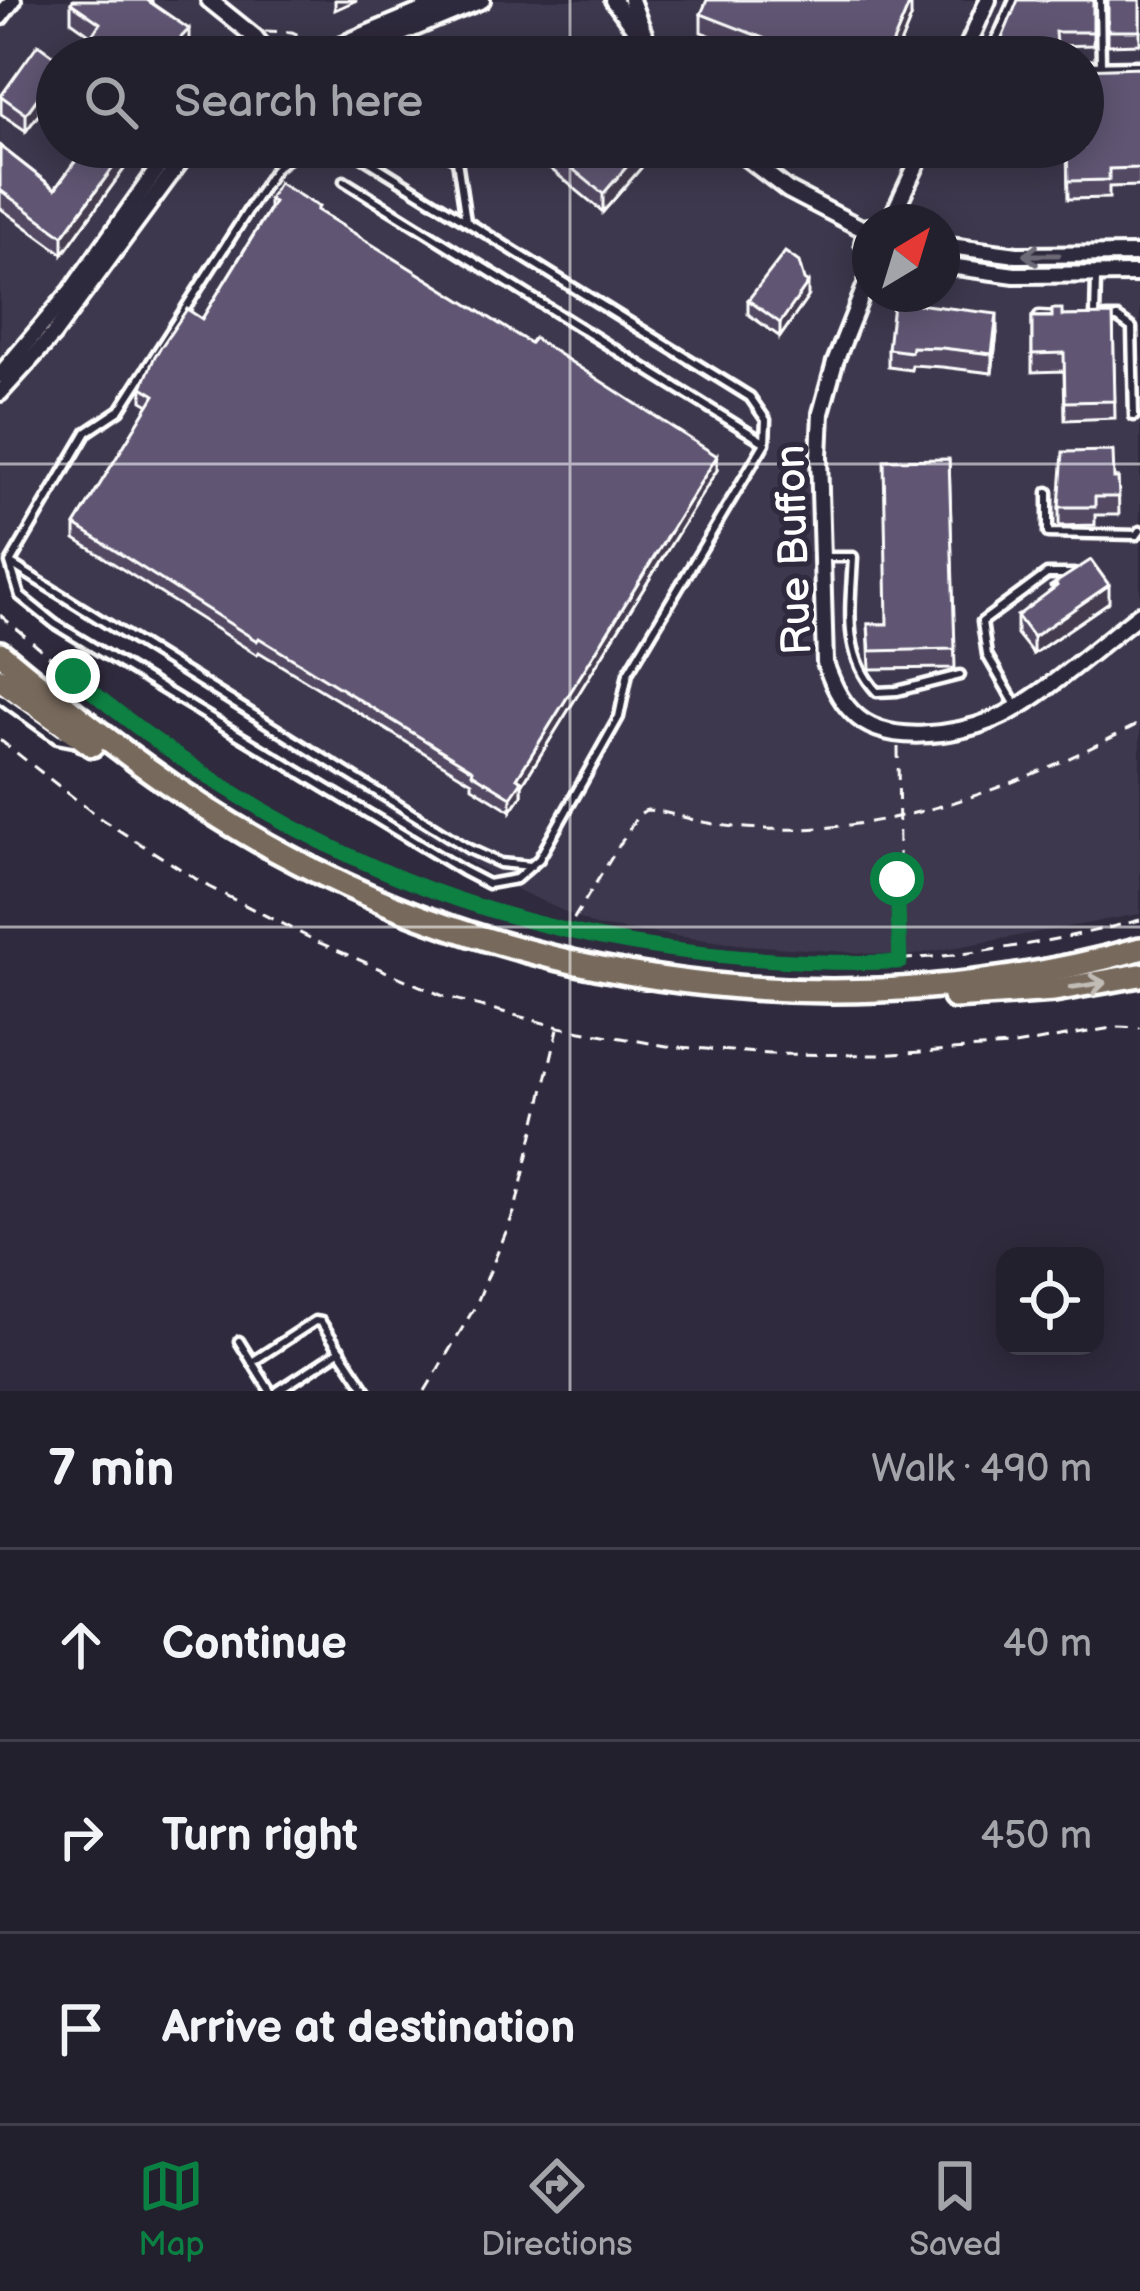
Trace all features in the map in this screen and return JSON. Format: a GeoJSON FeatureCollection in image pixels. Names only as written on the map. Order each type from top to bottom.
{"type":"FeatureCollection","features":[{"type":"Feature","properties":{"kind":"main road"},"geometry":{"type":"LineString","coordinates":[[0,653],[112,744],[248,835],[388,903],[535,953],[699,983],[837,991],[976,982],[1140,950]]}},
{"type":"Feature","properties":{"kind":"main road"},"geometry":{"type":"LineString","coordinates":[[0,679],[245,846],[324,887],[413,925],[573,973],[740,996],[856,998],[993,996],[1140,975]]}},
{"type":"Feature","properties":{"kind":"street"},"geometry":{"type":"LineString","coordinates":[[0,17],[13,0]]}},
{"type":"Feature","properties":{"kind":"street"},"geometry":{"type":"LineString","coordinates":[[209,0],[254,36]]}},
{"type":"Feature","properties":{"kind":"street"},"geometry":{"type":"LineString","coordinates":[[362,36],[448,0]]}},
{"type":"Feature","properties":{"kind":"street"},"geometry":{"type":"LineString","coordinates":[[395,36],[482,0]]}},
{"type":"Feature","properties":{"kind":"street"},"geometry":{"type":"LineString","coordinates":[[613,0],[640,36]]}},
{"type":"Feature","properties":{"kind":"street"},"geometry":{"type":"LineString","coordinates":[[631,0],[646,36]]}},
{"type":"Feature","properties":{"kind":"street"},"geometry":{"type":"LineString","coordinates":[[972,36],[988,0]]}},
{"type":"Feature","properties":{"kind":"street"},"geometry":{"type":"LineString","coordinates":[[0,375],[71,292],[158,168]]}},
{"type":"Feature","properties":{"kind":"street"},"geometry":{"type":"LineString","coordinates":[[0,393],[53,335],[175,168]]}},
{"type":"Feature","properties":{"kind":"street"},"geometry":{"type":"LineString","coordinates":[[759,168],[788,190],[852,218]]}},
{"type":"Feature","properties":{"kind":"street"},"geometry":{"type":"LineString","coordinates":[[901,204],[916,168]]}},
{"type":"Feature","properties":{"kind":"street"},"geometry":{"type":"LineString","coordinates":[[960,247],[1017,255],[1140,254]]}},
{"type":"Feature","properties":{"kind":"street"},"geometry":{"type":"LineString","coordinates":[[960,267],[1015,274],[1140,274]]}},
{"type":"Feature","properties":{"kind":"street","name":"Rue Buffon"},"geometry":{"type":"LineString","coordinates":[[855,312],[821,413],[825,663],[854,716],[876,728],[900,733]]}},
{"type":"Feature","properties":{"kind":"street"},"geometry":{"type":"LineString","coordinates":[[900,733],[927,734],[981,724],[1017,707],[1140,614]]}},
{"type":"Feature","properties":{"kind":"lane"},"geometry":{"type":"LineString","coordinates":[[998,36],[1014,0]]}},
{"type":"Feature","properties":{"kind":"lane"},"geometry":{"type":"LineString","coordinates":[[1100,0],[1101,36]]}},
{"type":"Feature","properties":{"kind":"lane"},"geometry":{"type":"LineString","coordinates":[[1104,66],[1140,65]]}},
{"type":"Feature","properties":{"kind":"lane"},"geometry":{"type":"LineString","coordinates":[[275,168],[120,410],[87,431],[10,563],[20,596],[55,624],[464,872],[488,884],[516,880],[539,859],[619,717],[628,674],[765,443],[766,420],[750,397],[380,168]]}},
{"type":"Feature","properties":{"kind":"lane"},"geometry":{"type":"LineString","coordinates":[[458,168],[466,221]]}},
{"type":"Feature","properties":{"kind":"lane"},"geometry":{"type":"LineString","coordinates":[[344,181],[765,443]]}},
{"type":"Feature","properties":{"kind":"lane"},"geometry":{"type":"LineString","coordinates":[[1095,317],[1096,275]]}},
{"type":"Feature","properties":{"kind":"lane"},"geometry":{"type":"LineString","coordinates":[[1040,316],[1118,318],[1132,328],[1134,416]]}},
{"type":"Feature","properties":{"kind":"lane"},"geometry":{"type":"LineString","coordinates":[[1048,492],[1048,533],[1138,535],[1140,531]]}},
{"type":"Feature","properties":{"kind":"lane"},"geometry":{"type":"LineString","coordinates":[[822,557],[853,556],[850,640],[861,675],[877,692],[960,675]]}},
{"type":"Feature","properties":{"kind":"lane"},"geometry":{"type":"LineString","coordinates":[[10,563],[470,849],[500,863],[531,866]]}},
{"type":"Feature","properties":{"kind":"lane"},"geometry":{"type":"LineString","coordinates":[[1017,707],[987,655],[982,622],[1047,574],[1084,574]]}},
{"type":"Feature","properties":{"kind":"lane"},"geometry":{"type":"LineString","coordinates":[[0,698],[57,739],[95,747]]}},
{"type":"Feature","properties":{"kind":"lane"},"geometry":{"type":"LineString","coordinates":[[252,1362],[315,1322],[326,1326],[367,1391]]}},
{"type":"Feature","properties":{"kind":"lane"},"geometry":{"type":"LineString","coordinates":[[239,1341],[274,1391],[341,1351]]}},
{"type":"Feature","properties":{"kind":"path"},"geometry":{"type":"LineString","coordinates":[[262,32],[303,36]]}},
{"type":"Feature","properties":{"kind":"path"},"geometry":{"type":"LineString","coordinates":[[0,615],[145,737],[267,816],[384,873],[565,932],[737,961],[900,962],[1065,939],[1140,920]]}},
{"type":"Feature","properties":{"kind":"path"},"geometry":{"type":"LineString","coordinates":[[565,932],[638,815],[646,810],[709,824],[766,829],[897,817],[957,804],[1076,757],[1140,722]]}},
{"type":"Feature","properties":{"kind":"path"},"geometry":{"type":"LineString","coordinates":[[900,733],[900,962]]}},
{"type":"Feature","properties":{"kind":"path"},"geometry":{"type":"LineString","coordinates":[[425,1391],[476,1305],[514,1210],[559,1027]]}},
{"type":"Feature","properties":{"kind":"shaded area"},"geometry":{"type":"Polygon","coordinates":[[[0,0],[1140,0],[1140,914],[907,956],[746,945],[595,926],[503,883],[0,564],[0,0]]]}},
{"type":"Feature","properties":{"kind":"building"},"geometry":{"type":"Polygon","coordinates":[[[147,0],[189,29],[182,36],[93,36],[100,23],[71,3],[147,0]]]}},
{"type":"Feature","properties":{"kind":"building"},"geometry":{"type":"Polygon","coordinates":[[[707,0],[911,0],[896,36],[758,36],[701,14],[707,0]]]}},
{"type":"Feature","properties":{"kind":"building"},"geometry":{"type":"Polygon","coordinates":[[[1018,0],[1093,0],[1093,32],[1003,36],[1018,0]]]}},
{"type":"Feature","properties":{"kind":"building"},"geometry":{"type":"Polygon","coordinates":[[[1108,0],[1140,0],[1140,31],[1108,31],[1108,0]]]}},
{"type":"Feature","properties":{"kind":"building"},"geometry":{"type":"Polygon","coordinates":[[[36,47],[36,100],[26,114],[1,96],[36,47]]]}},
{"type":"Feature","properties":{"kind":"building"},"geometry":{"type":"Polygon","coordinates":[[[1140,67],[1140,168],[1109,169],[1109,180],[1068,181],[1068,168],[1104,168],[1104,68],[1140,67]]]}},
{"type":"Feature","properties":{"kind":"building"},"geometry":{"type":"Polygon","coordinates":[[[0,146],[55,189],[70,168],[113,168],[63,236],[0,190],[0,146]]]}},
{"type":"Feature","properties":{"kind":"building"},"geometry":{"type":"Polygon","coordinates":[[[571,168],[625,168],[603,194],[571,168]]]}},
{"type":"Feature","properties":{"kind":"building"},"geometry":{"type":"Polygon","coordinates":[[[279,183],[717,456],[517,778],[522,781],[511,797],[75,525],[155,395],[142,387],[155,356],[187,309],[202,319],[274,202],[269,199],[279,183]]]}},
{"type":"Feature","properties":{"kind":"building"},"geometry":{"type":"Polygon","coordinates":[[[785,252],[799,262],[808,283],[780,323],[748,300],[785,252]]]}},
{"type":"Feature","properties":{"kind":"building"},"geometry":{"type":"Polygon","coordinates":[[[960,309],[997,314],[992,354],[888,349],[892,312],[960,309]]]}},
{"type":"Feature","properties":{"kind":"building"},"geometry":{"type":"Polygon","coordinates":[[[1052,309],[1062,309],[1062,316],[1113,315],[1115,401],[1065,402],[1064,353],[1032,354],[1032,317],[1052,317],[1052,309]]]}},
{"type":"Feature","properties":{"kind":"building"},"geometry":{"type":"Polygon","coordinates":[[[1113,451],[1119,497],[1095,497],[1095,507],[1059,507],[1063,452],[1113,451]]]}},
{"type":"Feature","properties":{"kind":"building"},"geometry":{"type":"Polygon","coordinates":[[[949,459],[955,649],[870,651],[868,624],[887,624],[884,460],[949,459]]]}},
{"type":"Feature","properties":{"kind":"building"},"geometry":{"type":"Polygon","coordinates":[[[1091,560],[1109,585],[1033,637],[1017,616],[1058,585],[1049,587],[1091,560]]]}},
{"type":"Feature","properties":{"kind":"route"},"geometry":{"type":"LineString","coordinates":[[73,676],[145,737],[267,816],[384,873],[547,929],[737,961],[900,962],[897,879]]}}]}
